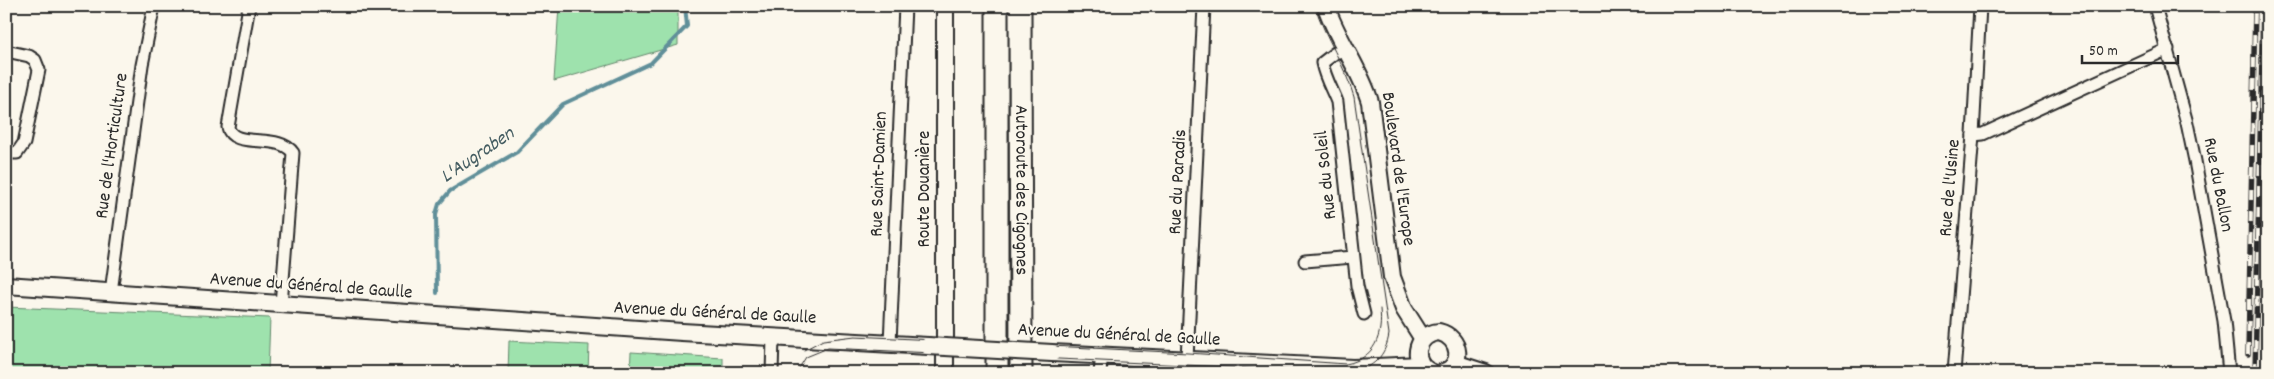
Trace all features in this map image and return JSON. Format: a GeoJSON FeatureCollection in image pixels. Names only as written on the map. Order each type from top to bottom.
{"type":"FeatureCollection","features":[{"type":"Feature","properties":{"kind":"highway","name":"Autoroute des Cigognes"},"geometry":{"type":"LineString","coordinates":[[997,6],[997,373]]}},
{"type":"Feature","properties":{"kind":"highway","name":"Autoroute des Cigognes"},"geometry":{"type":"LineString","coordinates":[[1020,6],[1021,373]]}},
{"type":"Feature","properties":{"kind":"main road","name":"Route Douanière"},"geometry":{"type":"LineString","coordinates":[[945,6],[945,373]]}},
{"type":"Feature","properties":{"kind":"main road","name":"Boulevard de l'Europe"},"geometry":{"type":"LineString","coordinates":[[1326,6],[1346,50],[1364,81],[1370,102],[1392,277],[1404,309],[1423,338]]}},
{"type":"Feature","properties":{"kind":"main road","name":"Avenue du Général de Gaulle"},"geometry":{"type":"LineString","coordinates":[[6,285],[773,338],[1187,360],[1427,369]]}},
{"type":"Feature","properties":{"kind":"main road"},"geometry":{"type":"LineString","coordinates":[[1427,369],[1417,354],[1417,348],[1427,335],[1439,332],[1449,336],[1457,345],[1458,357],[1456,363],[1451,368],[1441,373]]}},
{"type":"Feature","properties":{"kind":"main road"},"geometry":{"type":"LineString","coordinates":[[1456,363],[1486,373]]}},
{"type":"Feature","properties":{"kind":"street","name":"Rue de l'Horticulture"},"geometry":{"type":"LineString","coordinates":[[111,292],[142,65],[154,6]]}},
{"type":"Feature","properties":{"kind":"street"},"geometry":{"type":"LineString","coordinates":[[249,6],[228,131],[237,138],[285,145],[293,153],[281,305]]}},
{"type":"Feature","properties":{"kind":"street","name":"Rue Saint-Damien"},"geometry":{"type":"LineString","coordinates":[[890,343],[904,6]]}},
{"type":"Feature","properties":{"kind":"street","name":"Rue du Paradis"},"geometry":{"type":"LineString","coordinates":[[1187,360],[1204,6]]}},
{"type":"Feature","properties":{"kind":"street","name":"Rue de l'Usine"},"geometry":{"type":"LineString","coordinates":[[1954,373],[1973,135],[1980,6]]}},
{"type":"Feature","properties":{"kind":"street","name":"Rue du Ballon"},"geometry":{"type":"LineString","coordinates":[[2156,6],[2187,123],[2198,178],[2224,321],[2229,373]]}},
{"type":"Feature","properties":{"kind":"street"},"geometry":{"type":"LineString","coordinates":[[1973,135],[1983,134],[2168,49]]}},
{"type":"Feature","properties":{"kind":"street","name":"Rue du Soleil"},"geometry":{"type":"LineString","coordinates":[[1346,50],[1335,52],[1322,64],[1324,75],[1337,102],[1357,286],[1364,314]]}},
{"type":"Feature","properties":{"kind":"street"},"geometry":{"type":"LineString","coordinates":[[6,51],[29,56],[36,60],[39,70],[24,143],[17,153],[6,154]]}},
{"type":"Feature","properties":{"kind":"street"},"geometry":{"type":"LineString","coordinates":[[1305,261],[1354,257]]}},
{"type":"Feature","properties":{"kind":"street"},"geometry":{"type":"LineString","coordinates":[[772,373],[773,338]]}},
{"type":"Feature","properties":{"kind":"street"},"geometry":{"type":"LineString","coordinates":[[1100,373],[1102,354]]}},
{"type":"Feature","properties":{"kind":"green space"},"geometry":{"type":"Polygon","coordinates":[[[559,6],[678,6],[678,45],[554,81],[559,6]]]}},
{"type":"Feature","properties":{"kind":"green space"},"geometry":{"type":"Polygon","coordinates":[[[6,307],[270,318],[268,373],[6,373],[6,307]]]}},
{"type":"Feature","properties":{"kind":"green space"},"geometry":{"type":"Polygon","coordinates":[[[509,341],[589,345],[588,373],[508,373],[509,341]]]}},
{"type":"Feature","properties":{"kind":"green space"},"geometry":{"type":"Polygon","coordinates":[[[631,352],[723,358],[723,373],[630,373],[631,352]]]}},
{"type":"Feature","properties":{"kind":"waterway","name":"L'Augraben"},"geometry":{"type":"LineString","coordinates":[[437,293],[436,214],[439,204],[450,191],[517,152],[563,104],[651,63],[687,26],[685,6]]}},
{"type":"Feature","properties":{"kind":"tram line"},"geometry":{"type":"LineString","coordinates":[[796,373],[806,357],[828,348],[1352,373],[1372,364],[1382,355],[1389,334],[1354,97],[1346,74],[1315,6]]}},
{"type":"Feature","properties":{"kind":"tram line"},"geometry":{"type":"LineString","coordinates":[[804,350],[823,340],[855,336],[1188,353],[1346,364],[1364,357],[1375,344],[1380,328],[1380,309]]}},
{"type":"Feature","properties":{"kind":"railway"},"geometry":{"type":"LineString","coordinates":[[2248,354],[2255,6]]}},
{"type":"Feature","properties":{"kind":"railway"},"geometry":{"type":"LineString","coordinates":[[2255,373],[2263,6]]}}]}
